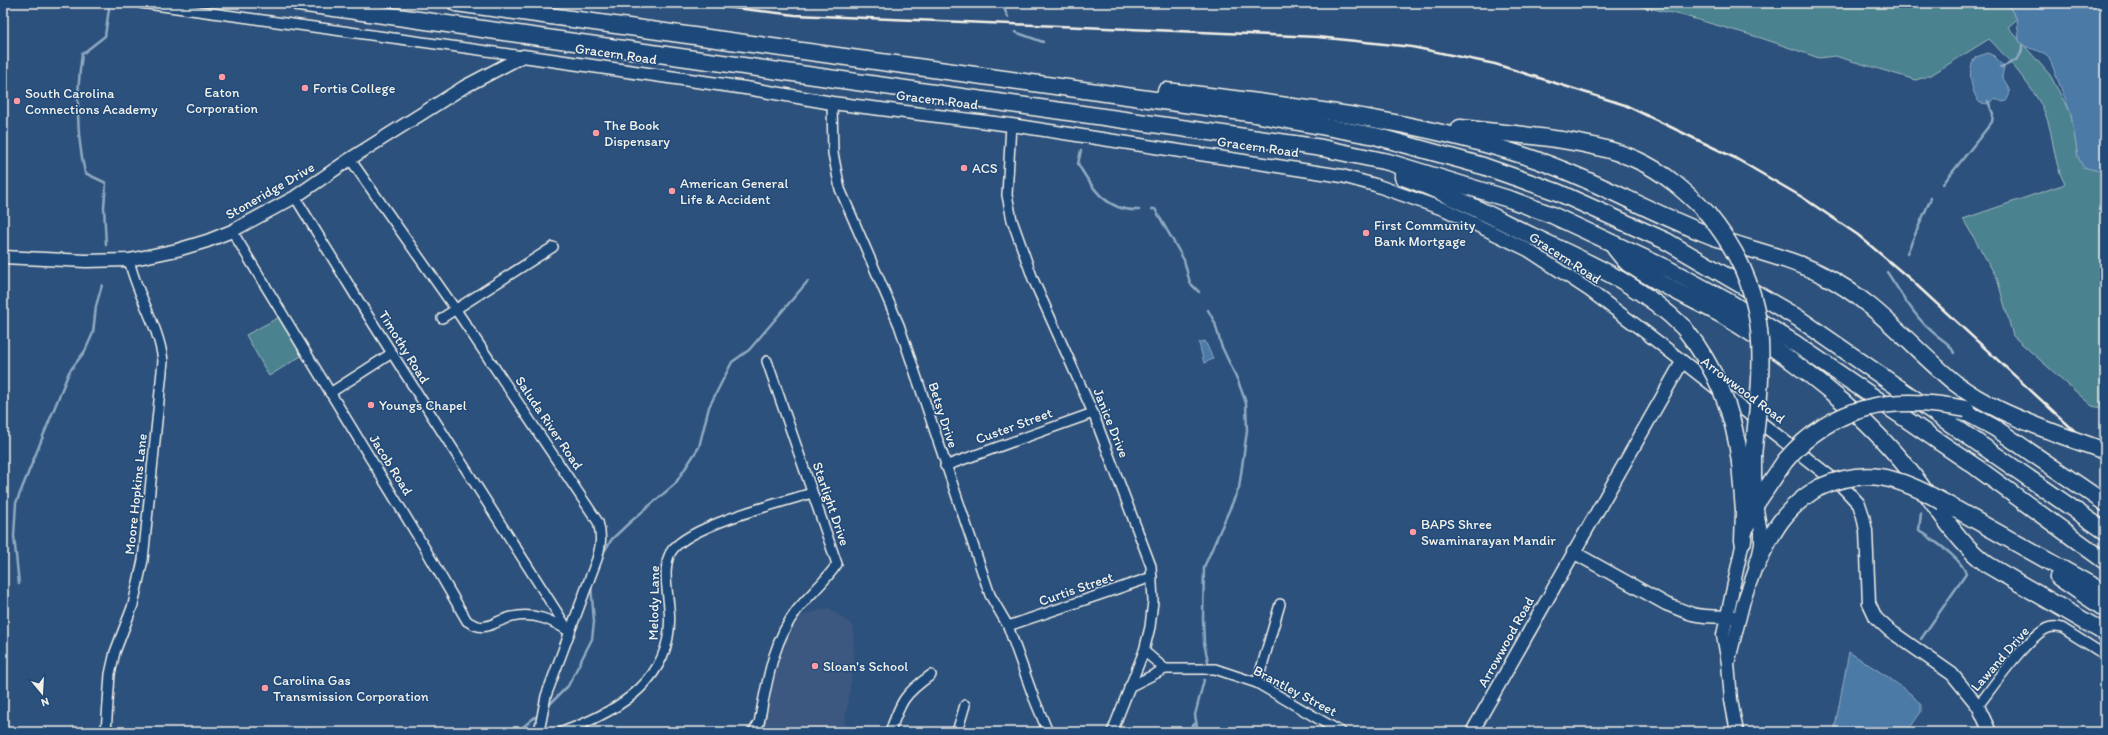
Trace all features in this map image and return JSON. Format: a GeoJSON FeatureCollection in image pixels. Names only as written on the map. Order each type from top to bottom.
{"type":"FeatureCollection","features":[{"type":"Feature","properties":{"kind":"highway"},"geometry":{"type":"LineString","coordinates":[[299,3],[1322,148],[1388,162],[1512,200],[1552,214],[1610,243],[1670,270],[1729,302],[1796,344],[1976,467],[2105,561]]}},
{"type":"Feature","properties":{"kind":"highway"},"geometry":{"type":"LineString","coordinates":[[456,3],[1249,113],[1375,136],[1483,166],[1557,192],[1666,241],[1763,296],[1902,388],[2105,531]]}},
{"type":"Feature","properties":{"kind":"highway"},"geometry":{"type":"LineString","coordinates":[[858,59],[1013,73],[1562,141],[1610,150],[1638,160],[1661,173],[1683,189],[1707,213],[1724,234],[1739,260],[1752,294],[1759,322],[1762,347],[1761,374],[1747,459],[1743,541]]}},
{"type":"Feature","properties":{"kind":"highway"},"geometry":{"type":"LineString","coordinates":[[1327,112],[1454,136],[1520,154],[1586,180],[1703,233],[1811,269],[1836,282],[1862,299],[1962,388],[2016,420]]}},
{"type":"Feature","properties":{"kind":"highway"},"geometry":{"type":"LineString","coordinates":[[1322,148],[1436,189],[1591,264],[1642,292],[1665,310],[1684,328],[1707,359],[1721,386],[1753,477],[1756,504]]}},
{"type":"Feature","properties":{"kind":"highway"},"geometry":{"type":"LineString","coordinates":[[1610,243],[1628,263],[1765,342],[1803,369],[1843,402],[1885,443],[1929,496],[1957,537],[1975,556],[1988,566],[2105,632]]}},
{"type":"Feature","properties":{"kind":"highway"},"geometry":{"type":"LineString","coordinates":[[1756,504],[1785,461],[1813,434],[1824,426],[1850,413],[1888,403],[1938,404],[2016,420],[2105,451]]}},
{"type":"Feature","properties":{"kind":"highway"},"geometry":{"type":"LineString","coordinates":[[1938,404],[1985,422],[2105,503]]}},
{"type":"Feature","properties":{"kind":"highway"},"geometry":{"type":"LineString","coordinates":[[1757,564],[1785,514],[1796,503],[1818,488],[1851,477],[1880,476],[1908,484],[1943,502],[2105,593]]}},
{"type":"Feature","properties":{"kind":"highway"},"geometry":{"type":"LineString","coordinates":[[1966,515],[2105,609]]}},
{"type":"Feature","properties":{"kind":"street","name":"Gracern Road"},"geometry":{"type":"LineString","coordinates":[[140,3],[752,89],[832,103],[1011,125],[1319,171],[1375,185],[1409,196],[1446,210],[1528,250],[1589,290],[1682,362]]}},
{"type":"Feature","properties":{"kind":"street","name":"Stoneridge Drive"},"geometry":{"type":"LineString","coordinates":[[3,257],[86,262],[129,260],[177,250],[232,231],[295,197],[350,159],[464,87],[523,56]]}},
{"type":"Feature","properties":{"kind":"street","name":"Betsy Drive"},"geometry":{"type":"LineString","coordinates":[[832,103],[833,153],[840,189],[899,325],[945,466],[973,541],[990,595],[1008,626],[1033,696],[1048,732]]}},
{"type":"Feature","properties":{"kind":"street","name":"Janice Drive"},"geometry":{"type":"LineString","coordinates":[[1011,125],[1007,195],[1012,220],[1033,279],[1093,413],[1151,566],[1150,627],[1144,651],[1112,732]]}},
{"type":"Feature","properties":{"kind":"street","name":"Saluda River Road"},"geometry":{"type":"LineString","coordinates":[[350,159],[456,310],[598,522],[602,534],[601,545],[546,696],[539,732]]}},
{"type":"Feature","properties":{"kind":"street","name":"Timothy Road"},"geometry":{"type":"LineString","coordinates":[[295,197],[392,353],[570,632]]}},
{"type":"Feature","properties":{"kind":"street","name":"Jacob Road"},"geometry":{"type":"LineString","coordinates":[[232,231],[424,545],[466,621],[476,627],[486,627],[511,617],[538,616],[555,622],[570,632]]}},
{"type":"Feature","properties":{"kind":"street"},"geometry":{"type":"LineString","coordinates":[[442,318],[553,247]]}},
{"type":"Feature","properties":{"kind":"street","name":"Moore Hopkins Lane"},"geometry":{"type":"LineString","coordinates":[[106,732],[110,674],[116,652],[136,598],[142,560],[163,361],[162,348],[157,333],[137,290],[129,260]]}},
{"type":"Feature","properties":{"kind":"street"},"geometry":{"type":"LineString","coordinates":[[330,393],[392,353]]}},
{"type":"Feature","properties":{"kind":"street","name":"Starlight Drive"},"geometry":{"type":"LineString","coordinates":[[753,732],[759,723],[776,647],[797,611],[826,580],[837,564],[767,361]]}},
{"type":"Feature","properties":{"kind":"street","name":"Arrowwood Road"},"geometry":{"type":"LineString","coordinates":[[1472,732],[1682,362],[1774,431],[1844,488],[1858,504],[1866,531],[1869,603],[1876,618],[1889,630],[1952,674],[1978,706],[1990,732]]}},
{"type":"Feature","properties":{"kind":"street","name":"Custer Street"},"geometry":{"type":"LineString","coordinates":[[945,466],[1093,413]]}},
{"type":"Feature","properties":{"kind":"street","name":"Melody Lane"},"geometry":{"type":"LineString","coordinates":[[562,732],[587,723],[614,708],[636,691],[654,671],[665,654],[669,640],[669,609],[666,582],[667,565],[672,550],[694,533],[812,493]]}},
{"type":"Feature","properties":{"kind":"street"},"geometry":{"type":"LineString","coordinates":[[1737,732],[1731,700],[1728,663],[1723,635],[1743,541],[1756,504]]}},
{"type":"Feature","properties":{"kind":"street"},"geometry":{"type":"LineString","coordinates":[[1728,663],[1739,617],[1757,564],[1761,532],[1756,504]]}},
{"type":"Feature","properties":{"kind":"street"},"geometry":{"type":"LineString","coordinates":[[1573,552],[1666,604],[1693,614],[1739,617]]}},
{"type":"Feature","properties":{"kind":"street","name":"Curtis Street"},"geometry":{"type":"LineString","coordinates":[[1008,626],[1152,577]]}},
{"type":"Feature","properties":{"kind":"street"},"geometry":{"type":"LineString","coordinates":[[1257,683],[1280,604]]}},
{"type":"Feature","properties":{"kind":"street","name":"Lawand Drive"},"geometry":{"type":"LineString","coordinates":[[1978,706],[2021,652],[2044,630],[2054,626],[2062,628],[2105,655]]}},
{"type":"Feature","properties":{"kind":"street"},"geometry":{"type":"LineString","coordinates":[[1144,651],[1165,669]]}},
{"type":"Feature","properties":{"kind":"street","name":"Brantley Street"},"geometry":{"type":"LineString","coordinates":[[1129,687],[1165,669],[1215,669],[1257,683],[1341,732]]}},
{"type":"Feature","properties":{"kind":"street"},"geometry":{"type":"LineString","coordinates":[[890,732],[898,710],[909,691],[931,675]]}},
{"type":"Feature","properties":{"kind":"street"},"geometry":{"type":"LineString","coordinates":[[957,732],[965,705]]}},
{"type":"Feature","properties":{"kind":"shaded area"},"geometry":{"type":"Polygon","coordinates":[[[2007,3],[2105,3],[2105,169],[2095,170],[2083,167],[2078,157],[2071,114],[2049,57],[2042,52],[2022,44],[2019,41],[2017,19],[2007,3]]]}},
{"type":"Feature","properties":{"kind":"shaded area"},"geometry":{"type":"Polygon","coordinates":[[[1988,53],[1994,56],[2004,66],[2002,77],[2008,86],[2009,92],[2006,101],[2003,102],[1994,98],[1989,104],[1980,103],[1974,93],[1970,73],[1973,61],[1976,57],[1988,53]]]}},
{"type":"Feature","properties":{"kind":"shaded area"},"geometry":{"type":"Polygon","coordinates":[[[1205,341],[1213,359],[1204,363],[1199,343],[1205,341]]]}},
{"type":"Feature","properties":{"kind":"shaded area","name":"Sloan's School"},"geometry":{"type":"Polygon","coordinates":[[[829,608],[853,626],[854,661],[843,732],[758,732],[766,719],[779,653],[801,616],[829,608]]]}},
{"type":"Feature","properties":{"kind":"shaded area"},"geometry":{"type":"Polygon","coordinates":[[[1849,652],[1888,677],[1912,695],[1921,705],[1921,712],[1907,732],[1834,732],[1849,652]]]}},
{"type":"Feature","properties":{"kind":"green space"},"geometry":{"type":"Polygon","coordinates":[[[1625,3],[2007,3],[2017,19],[2008,27],[2050,75],[2071,114],[2078,157],[2095,170],[2105,169],[2105,409],[2092,406],[2013,336],[1997,278],[1963,219],[2065,184],[2058,167],[2048,122],[2041,104],[2020,74],[1989,39],[1931,75],[1916,80],[1835,56],[1819,58],[1761,38],[1681,15],[1625,3]]]}},
{"type":"Feature","properties":{"kind":"green space"},"geometry":{"type":"Polygon","coordinates":[[[283,315],[306,353],[269,376],[246,335],[283,315]]]}},
{"type":"Feature","properties":{"kind":"waterway"},"geometry":{"type":"LineString","coordinates":[[1002,4],[1008,17]]}},
{"type":"Feature","properties":{"kind":"waterway"},"geometry":{"type":"LineString","coordinates":[[106,245],[104,207],[106,183],[85,173],[80,143],[78,99],[82,54],[105,36],[109,9]]}},
{"type":"Feature","properties":{"kind":"waterway"},"geometry":{"type":"LineString","coordinates":[[1015,32],[1043,42]]}},
{"type":"Feature","properties":{"kind":"waterway"},"geometry":{"type":"LineString","coordinates":[[2001,67],[2013,62],[2019,57],[2021,54],[2022,45]]}},
{"type":"Feature","properties":{"kind":"waterway"},"geometry":{"type":"LineString","coordinates":[[1943,184],[1992,122],[1993,114],[1988,101]]}},
{"type":"Feature","properties":{"kind":"waterway"},"geometry":{"type":"LineString","coordinates":[[1081,150],[1078,164],[1095,190],[1109,203],[1128,210],[1139,210]]}},
{"type":"Feature","properties":{"kind":"waterway"},"geometry":{"type":"LineString","coordinates":[[1907,253],[1931,198]]}},
{"type":"Feature","properties":{"kind":"waterway"},"geometry":{"type":"LineString","coordinates":[[1152,209],[1155,209],[1184,260],[1190,283],[1199,292]]}},
{"type":"Feature","properties":{"kind":"waterway"},"geometry":{"type":"LineString","coordinates":[[1887,272],[1921,321],[1948,344],[1954,353]]}},
{"type":"Feature","properties":{"kind":"waterway"},"geometry":{"type":"LineString","coordinates":[[603,553],[612,539],[675,484],[699,447],[709,407],[732,362],[749,350],[808,281]]}},
{"type":"Feature","properties":{"kind":"waterway"},"geometry":{"type":"LineString","coordinates":[[19,584],[14,536],[16,503],[69,372],[85,351],[93,333],[96,306],[102,285]]}},
{"type":"Feature","properties":{"kind":"waterway"},"geometry":{"type":"LineString","coordinates":[[1208,310],[1215,323],[1221,345],[1238,381],[1246,403],[1247,431],[1239,488],[1204,567],[1204,643],[1208,661]]}},
{"type":"Feature","properties":{"kind":"waterway"},"geometry":{"type":"LineString","coordinates":[[1921,513],[1919,530],[1953,556],[1964,568],[1966,574],[1921,639]]}},
{"type":"Feature","properties":{"kind":"waterway"},"geometry":{"type":"LineString","coordinates":[[549,705],[568,686],[592,639],[594,622],[591,585]]}},
{"type":"Feature","properties":{"kind":"waterway"},"geometry":{"type":"LineString","coordinates":[[1198,732],[1195,715],[1204,680]]}},
{"type":"Feature","properties":{"kind":"waterway"},"geometry":{"type":"LineString","coordinates":[[517,732],[535,717]]}},
{"type":"Feature","properties":{"kind":"waterway"},"geometry":{"type":"LineString","coordinates":[[1185,732],[1196,723]]}},
{"type":"Feature","properties":{"kind":"railway"},"geometry":{"type":"LineString","coordinates":[[691,3],[795,15],[1318,37],[1412,47],[1495,64],[1625,105],[1735,158],[1802,197],[1858,235],[1910,279],[2105,459]]}},
{"type":"Feature","properties":{"kind":"place","name":"Eaton Corporation"},"geometry":{"type":"Point","coordinates":[222,77]}},
{"type":"Feature","properties":{"kind":"place","name":"Fortis College"},"geometry":{"type":"Point","coordinates":[305,88]}},
{"type":"Feature","properties":{"kind":"place","name":"South Carolina Connections Academy"},"geometry":{"type":"Point","coordinates":[17,101]}},
{"type":"Feature","properties":{"kind":"place","name":"The Book Dispensary"},"geometry":{"type":"Point","coordinates":[596,133]}},
{"type":"Feature","properties":{"kind":"place","name":"ACS"},"geometry":{"type":"Point","coordinates":[964,168]}},
{"type":"Feature","properties":{"kind":"place","name":"American General Life & Accident"},"geometry":{"type":"Point","coordinates":[672,191]}},
{"type":"Feature","properties":{"kind":"place","name":"First Community Bank Mortgage"},"geometry":{"type":"Point","coordinates":[1366,233]}},
{"type":"Feature","properties":{"kind":"place","name":"Youngs Chapel"},"geometry":{"type":"Point","coordinates":[371,405]}},
{"type":"Feature","properties":{"kind":"place","name":"BAPS Shree Swaminarayan Mandir"},"geometry":{"type":"Point","coordinates":[1413,532]}},
{"type":"Feature","properties":{"kind":"place","name":"Sloan's School"},"geometry":{"type":"Point","coordinates":[815,666]}},
{"type":"Feature","properties":{"kind":"place","name":"Carolina Gas Transmission Corporation"},"geometry":{"type":"Point","coordinates":[265,688]}}]}
